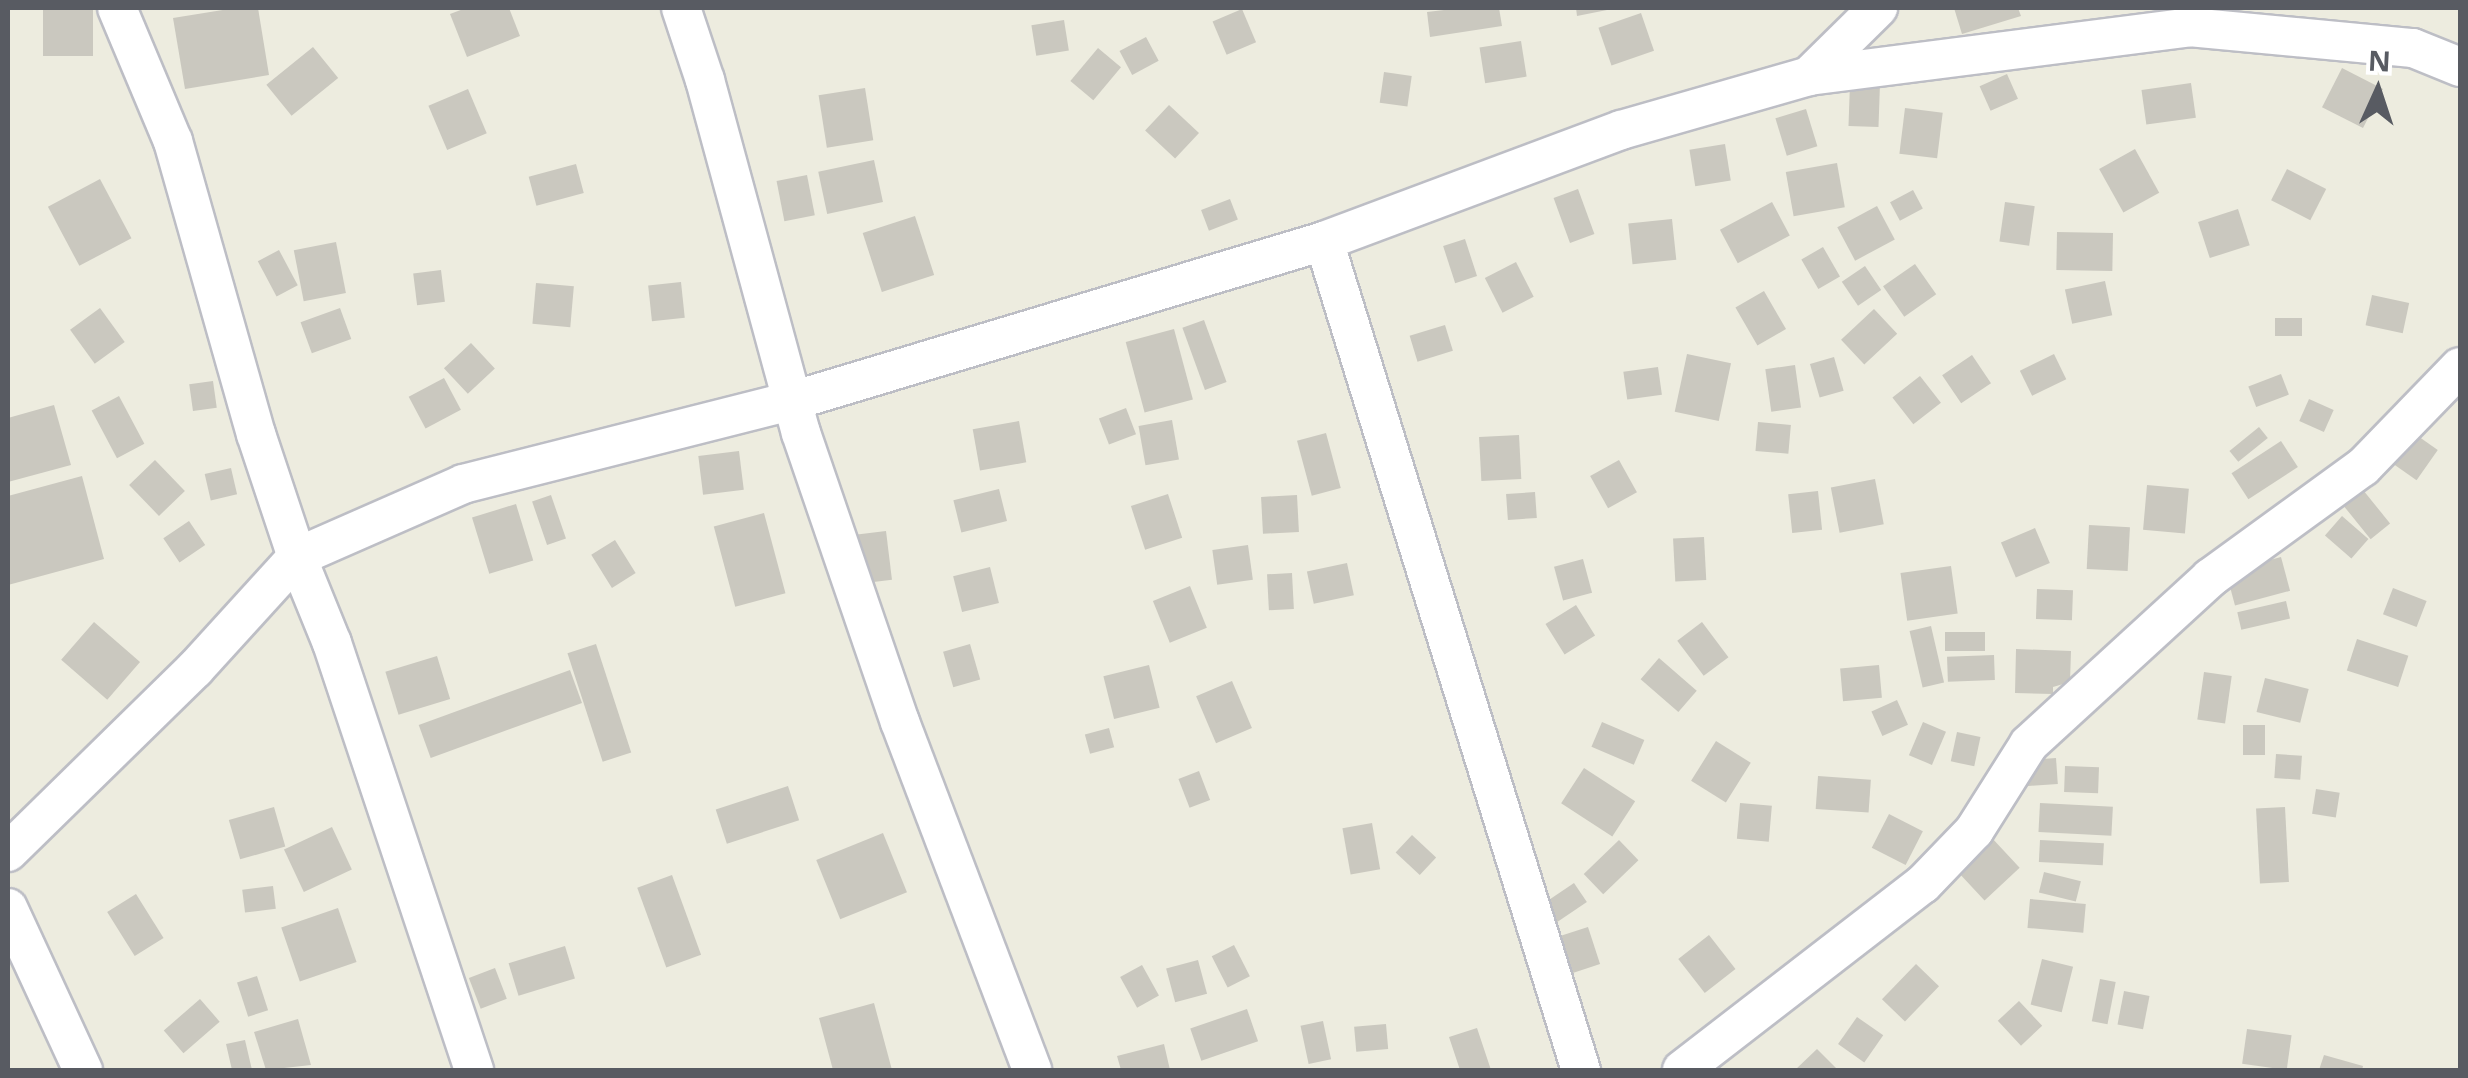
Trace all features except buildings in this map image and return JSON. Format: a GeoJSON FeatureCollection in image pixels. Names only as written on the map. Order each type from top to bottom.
{"type":"FeatureCollection","features":[{"type":"Feature","properties":{"kind":"street"},"geometry":{"type":"LineString","coordinates":[[117,8],[174,141],[256,434],[297,556],[332,642],[474,1070]]}},
{"type":"Feature","properties":{"kind":"street"},"geometry":{"type":"LineString","coordinates":[[681,8],[705,80],[792,402],[900,722],[1032,1070]]}},
{"type":"Feature","properties":{"kind":"street"},"geometry":{"type":"LineString","coordinates":[[1810,76],[1878,8]]}},
{"type":"Feature","properties":{"kind":"street"},"geometry":{"type":"LineString","coordinates":[[8,852],[194,669],[297,556],[462,484],[792,402],[1324,240],[1621,130],[1810,76],[2203,17],[2413,48],[2460,67]]}},
{"type":"Feature","properties":{"kind":"street"},"geometry":{"type":"LineString","coordinates":[[1324,240],[1582,1070]]}},
{"type":"Feature","properties":{"kind":"street"},"geometry":{"type":"LineString","coordinates":[[1682,1070],[1923,884],[1974,830],[2029,744],[2210,578],[2362,467],[2460,366]]}},
{"type":"Feature","properties":{"kind":"street"},"geometry":{"type":"LineString","coordinates":[[8,908],[83,1070]]}}]}
